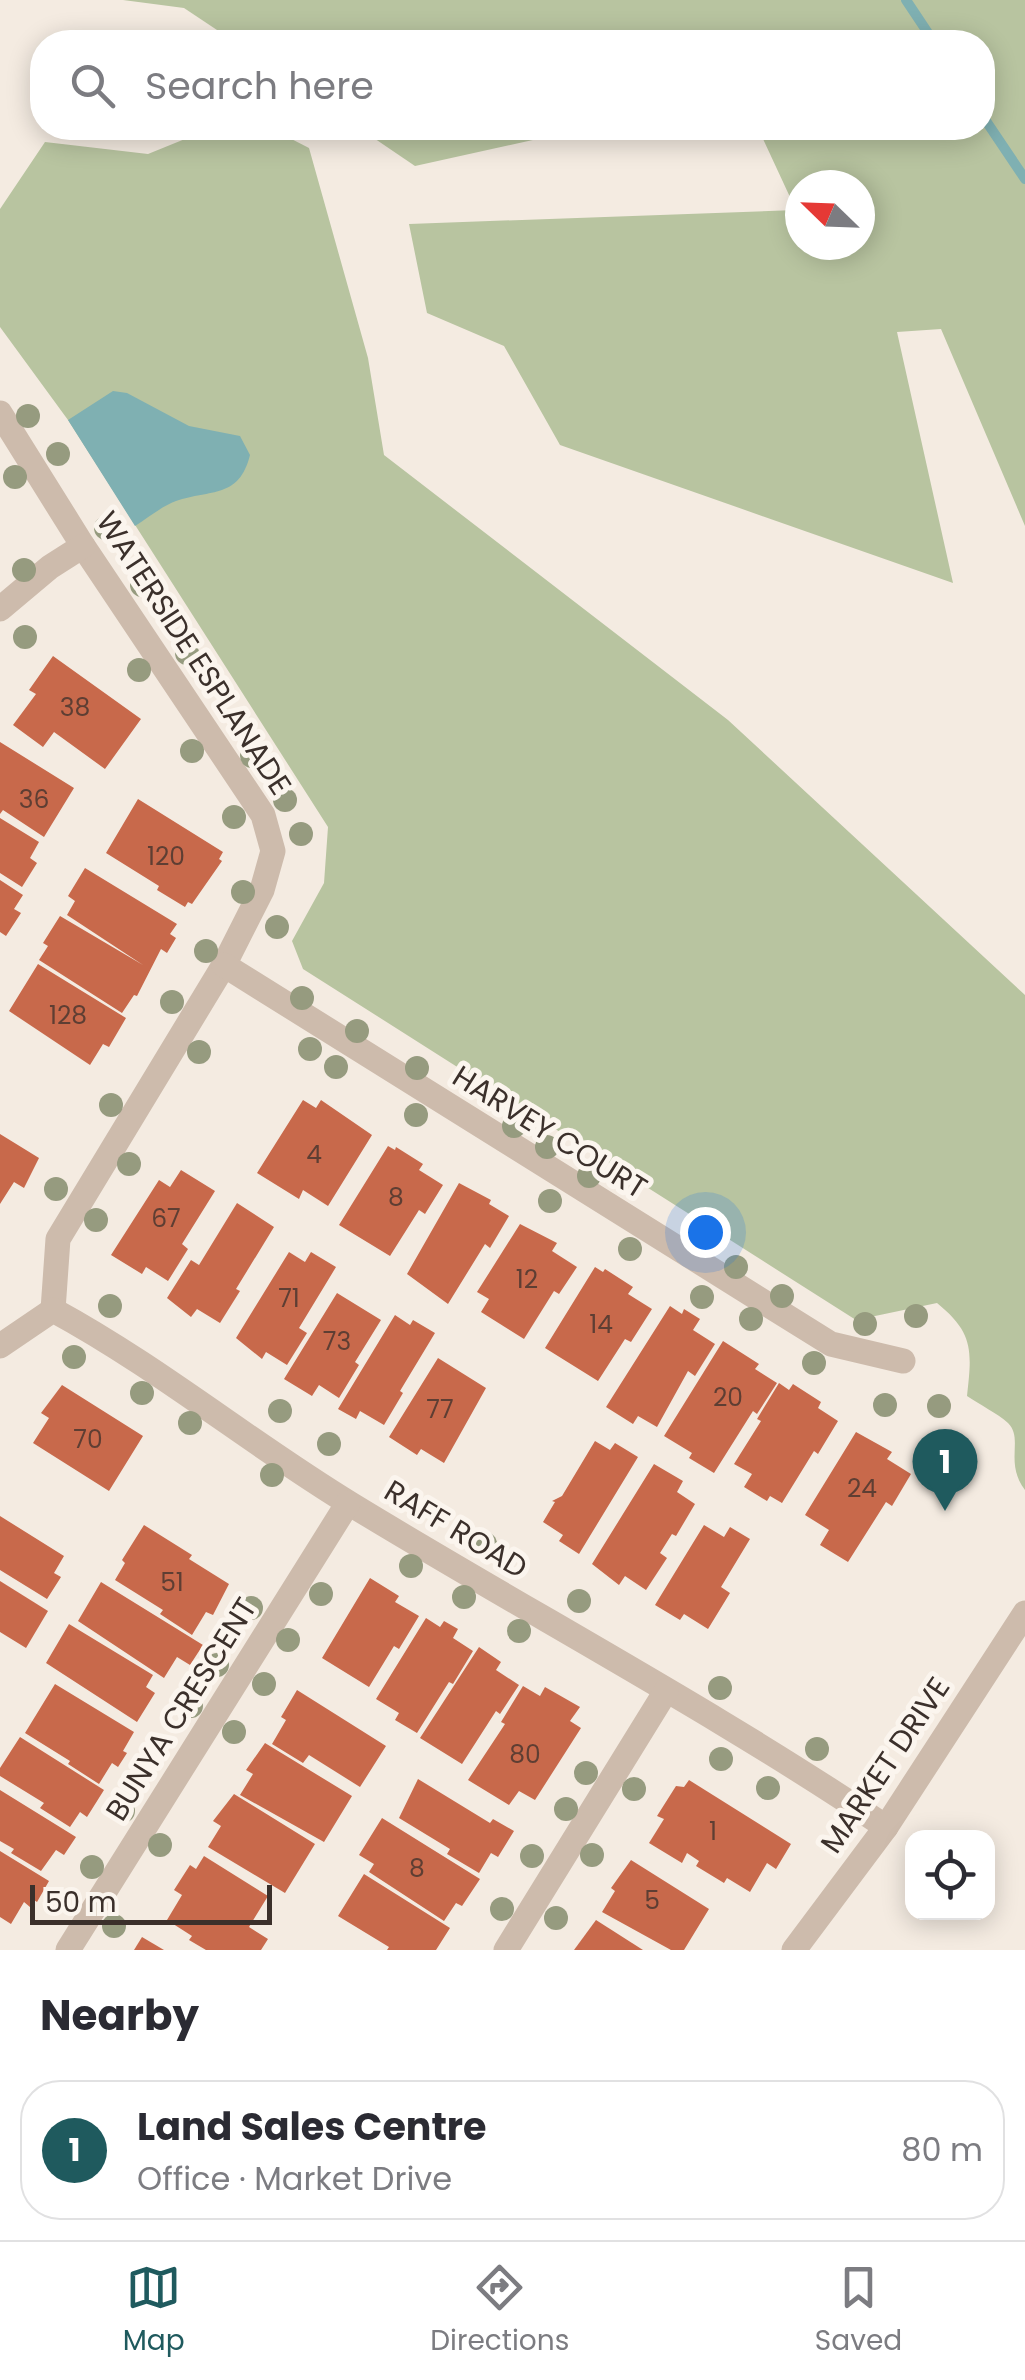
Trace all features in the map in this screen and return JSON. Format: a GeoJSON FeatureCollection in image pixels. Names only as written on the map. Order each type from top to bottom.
{"type":"FeatureCollection","features":[{"type":"Feature","properties":{"kind":"street","name":"WATERSIDE ESPLANADE"},"geometry":{"type":"LineString","coordinates":[[0,413],[83,546],[263,815],[273,852],[262,890],[224,965],[58,1239],[53,1310]]}},
{"type":"Feature","properties":{"kind":"street"},"geometry":{"type":"LineString","coordinates":[[0,609],[50,567],[83,546]]}},
{"type":"Feature","properties":{"kind":"street","name":"HARVEY COURT"},"geometry":{"type":"LineString","coordinates":[[224,965],[831,1344],[903,1361]]}},
{"type":"Feature","properties":{"kind":"street"},"geometry":{"type":"LineString","coordinates":[[0,1346],[53,1310]]}},
{"type":"Feature","properties":{"kind":"street","name":"RAFF ROAD"},"geometry":{"type":"LineString","coordinates":[[53,1310],[103,1337],[348,1503],[666,1691],[886,1827]]}},
{"type":"Feature","properties":{"kind":"street","name":"BUNYA CRESCENT"},"geometry":{"type":"LineString","coordinates":[[68,1950],[348,1503]]}},
{"type":"Feature","properties":{"kind":"street","name":"MARKET DRIVE"},"geometry":{"type":"LineString","coordinates":[[794,1950],[886,1827],[1025,1613]]}},
{"type":"Feature","properties":{"kind":"street"},"geometry":{"type":"LineString","coordinates":[[506,1950],[666,1691]]}},
{"type":"Feature","properties":{"kind":"green space"},"geometry":{"type":"Polygon","coordinates":[[[123,0],[1025,0],[1025,526],[941,329],[897,332],[953,583],[560,445],[504,346],[427,313],[409,224],[785,210],[785,260],[875,260],[875,170],[785,170],[785,186],[764,140],[995,140],[995,30],[217,30],[184,8],[123,0]]]}},
{"type":"Feature","properties":{"kind":"green space"},"geometry":{"type":"Polygon","coordinates":[[[182,140],[293,140],[309,148],[368,358],[384,455],[728,720],[1025,995],[1025,1490],[1016,1470],[1012,1429],[1004,1419],[967,1396],[968,1344],[958,1324],[937,1303],[856,1320],[303,969],[292,941],[324,883],[328,827],[68,420],[0,327],[0,209],[45,142],[148,154],[182,140]]]}},
{"type":"Feature","properties":{"kind":"green space"},"geometry":{"type":"Polygon","coordinates":[[[377,140],[533,140],[415,166],[377,140]]]}},
{"type":"Feature","properties":{"kind":"water"},"geometry":{"type":"Polygon","coordinates":[[[113,391],[127,393],[189,426],[240,436],[250,455],[239,479],[222,490],[171,503],[135,526],[68,420],[113,391]]]}},
{"type":"Feature","properties":{"kind":"building"},"geometry":{"type":"Polygon","coordinates":[[[53,656],[141,719],[105,769],[54,732],[43,747],[13,725],[36,694],[29,690],[53,656]]]}},
{"type":"Feature","properties":{"kind":"building"},"geometry":{"type":"Polygon","coordinates":[[[0,742],[74,788],[44,837],[3,810],[0,814],[0,742]]]}},
{"type":"Feature","properties":{"kind":"building"},"geometry":{"type":"Polygon","coordinates":[[[138,799],[223,852],[219,859],[222,861],[192,904],[188,902],[185,907],[106,853],[138,799]]]}},
{"type":"Feature","properties":{"kind":"building"},"geometry":{"type":"Polygon","coordinates":[[[0,818],[39,842],[30,858],[37,863],[22,887],[0,873],[0,818]]]}},
{"type":"Feature","properties":{"kind":"building"},"geometry":{"type":"Polygon","coordinates":[[[85,868],[177,924],[170,934],[176,938],[167,953],[161,949],[137,996],[122,1013],[39,960],[48,946],[43,943],[60,916],[143,965],[67,915],[75,901],[68,896],[85,868]]]}},
{"type":"Feature","properties":{"kind":"building"},"geometry":{"type":"Polygon","coordinates":[[[0,880],[23,895],[14,909],[21,913],[6,936],[0,932],[0,880]]]}},
{"type":"Feature","properties":{"kind":"building"},"geometry":{"type":"Polygon","coordinates":[[[38,964],[126,1018],[109,1047],[103,1044],[90,1065],[9,1011],[38,964]]]}},
{"type":"Feature","properties":{"kind":"building"},"geometry":{"type":"Polygon","coordinates":[[[303,1100],[316,1108],[321,1100],[372,1135],[328,1206],[303,1190],[299,1199],[257,1173],[303,1100]]]}},
{"type":"Feature","properties":{"kind":"building"},"geometry":{"type":"Polygon","coordinates":[[[0,1134],[39,1158],[24,1188],[14,1182],[0,1204],[0,1134]]]}},
{"type":"Feature","properties":{"kind":"building"},"geometry":{"type":"Polygon","coordinates":[[[388,1146],[423,1164],[419,1170],[443,1185],[425,1214],[419,1210],[390,1256],[339,1225],[388,1146]]]}},
{"type":"Feature","properties":{"kind":"building"},"geometry":{"type":"Polygon","coordinates":[[[181,1170],[215,1191],[182,1244],[188,1249],[168,1281],[146,1267],[142,1274],[111,1255],[159,1180],[170,1187],[181,1170]]]}},
{"type":"Feature","properties":{"kind":"building"},"geometry":{"type":"Polygon","coordinates":[[[459,1183],[491,1200],[489,1204],[509,1216],[490,1248],[485,1244],[448,1304],[407,1274],[459,1183]]]}},
{"type":"Feature","properties":{"kind":"building"},"geometry":{"type":"Polygon","coordinates":[[[237,1203],[274,1227],[220,1323],[197,1309],[191,1317],[167,1298],[191,1260],[199,1265],[237,1203]]]}},
{"type":"Feature","properties":{"kind":"building"},"geometry":{"type":"Polygon","coordinates":[[[520,1224],[557,1243],[552,1251],[577,1267],[559,1294],[554,1291],[524,1339],[481,1312],[489,1299],[477,1292],[520,1224]]]}},
{"type":"Feature","properties":{"kind":"building"},"geometry":{"type":"Polygon","coordinates":[[[289,1252],[305,1262],[311,1252],[336,1267],[299,1328],[307,1333],[287,1365],[266,1352],[262,1359],[236,1338],[289,1252]]]}},
{"type":"Feature","properties":{"kind":"building"},"geometry":{"type":"Polygon","coordinates":[[[595,1267],[633,1287],[628,1294],[652,1309],[631,1342],[625,1339],[598,1381],[545,1348],[595,1267]]]}},
{"type":"Feature","properties":{"kind":"building"},"geometry":{"type":"Polygon","coordinates":[[[337,1293],[381,1320],[339,1398],[319,1385],[312,1396],[284,1379],[337,1293]]]}},
{"type":"Feature","properties":{"kind":"building"},"geometry":{"type":"Polygon","coordinates":[[[670,1306],[700,1319],[693,1330],[715,1344],[695,1376],[688,1371],[657,1427],[638,1416],[633,1424],[606,1407],[670,1306]]]}},
{"type":"Feature","properties":{"kind":"building"},"geometry":{"type":"Polygon","coordinates":[[[395,1315],[435,1333],[384,1425],[360,1411],[356,1419],[338,1409],[395,1315]]]}},
{"type":"Feature","properties":{"kind":"building"},"geometry":{"type":"Polygon","coordinates":[[[723,1341],[759,1364],[755,1369],[777,1383],[757,1414],[753,1411],[714,1473],[664,1436],[723,1341]]]}},
{"type":"Feature","properties":{"kind":"building"},"geometry":{"type":"Polygon","coordinates":[[[438,1358],[486,1388],[444,1463],[421,1449],[417,1455],[389,1437],[438,1358]]]}},
{"type":"Feature","properties":{"kind":"building"},"geometry":{"type":"Polygon","coordinates":[[[779,1383],[789,1390],[793,1384],[821,1402],[818,1408],[838,1421],[782,1503],[770,1496],[767,1501],[744,1487],[752,1474],[734,1464],[779,1383]]]}},
{"type":"Feature","properties":{"kind":"building"},"geometry":{"type":"Polygon","coordinates":[[[62,1385],[143,1436],[109,1491],[33,1443],[49,1418],[41,1413],[62,1385]]]}},
{"type":"Feature","properties":{"kind":"building"},"geometry":{"type":"Polygon","coordinates":[[[856,1432],[892,1452],[887,1459],[911,1474],[892,1506],[886,1502],[848,1562],[820,1545],[829,1530],[805,1515],[856,1432]]]}},
{"type":"Feature","properties":{"kind":"building"},"geometry":{"type":"Polygon","coordinates":[[[595,1441],[610,1450],[615,1443],[638,1457],[579,1554],[559,1541],[563,1535],[543,1522],[555,1502],[552,1501],[562,1496],[595,1441]]]}},
{"type":"Feature","properties":{"kind":"building"},"geometry":{"type":"Polygon","coordinates":[[[654,1464],[683,1481],[677,1492],[695,1504],[676,1536],[672,1534],[660,1553],[667,1558],[646,1590],[625,1576],[619,1585],[592,1564],[654,1464]]]}},
{"type":"Feature","properties":{"kind":"building"},"geometry":{"type":"Polygon","coordinates":[[[0,1516],[64,1556],[54,1573],[61,1577],[47,1599],[0,1570],[0,1516]]]}},
{"type":"Feature","properties":{"kind":"building"},"geometry":{"type":"Polygon","coordinates":[[[144,1525],[229,1584],[213,1615],[206,1612],[192,1635],[160,1614],[163,1610],[115,1580],[125,1563],[122,1560],[144,1525]]]}},
{"type":"Feature","properties":{"kind":"building"},"geometry":{"type":"Polygon","coordinates":[[[704,1525],[724,1537],[730,1527],[750,1539],[721,1587],[730,1593],[708,1629],[684,1614],[680,1620],[655,1605],[704,1525]]]}},
{"type":"Feature","properties":{"kind":"building"},"geometry":{"type":"Polygon","coordinates":[[[370,1578],[399,1596],[395,1602],[419,1616],[399,1649],[394,1646],[369,1687],[322,1658],[370,1578]]]}},
{"type":"Feature","properties":{"kind":"building"},"geometry":{"type":"Polygon","coordinates":[[[0,1581],[48,1611],[26,1648],[0,1632],[0,1581]]]}},
{"type":"Feature","properties":{"kind":"building"},"geometry":{"type":"Polygon","coordinates":[[[101,1582],[203,1645],[190,1665],[177,1657],[164,1678],[78,1621],[101,1582]]]}},
{"type":"Feature","properties":{"kind":"building"},"geometry":{"type":"Polygon","coordinates":[[[426,1618],[440,1627],[444,1621],[458,1629],[453,1638],[473,1651],[417,1733],[395,1720],[399,1713],[376,1699],[426,1618]]]}},
{"type":"Feature","properties":{"kind":"building"},"geometry":{"type":"Polygon","coordinates":[[[69,1624],[153,1675],[146,1687],[155,1693],[137,1722],[46,1663],[69,1624]]]}},
{"type":"Feature","properties":{"kind":"building"},"geometry":{"type":"Polygon","coordinates":[[[479,1647],[501,1662],[496,1670],[519,1685],[500,1714],[496,1711],[462,1764],[420,1738],[479,1647]]]}},
{"type":"Feature","properties":{"kind":"building"},"geometry":{"type":"Polygon","coordinates":[[[55,1684],[134,1732],[118,1767],[112,1763],[99,1784],[25,1733],[55,1684]]]}},
{"type":"Feature","properties":{"kind":"building"},"geometry":{"type":"Polygon","coordinates":[[[523,1686],[540,1696],[545,1687],[580,1707],[570,1721],[581,1728],[535,1800],[519,1791],[509,1805],[468,1780],[505,1724],[501,1722],[523,1686]]]}},
{"type":"Feature","properties":{"kind":"building"},"geometry":{"type":"Polygon","coordinates":[[[297,1690],[386,1746],[360,1787],[309,1755],[303,1763],[272,1744],[286,1720],[281,1717],[297,1690]]]}},
{"type":"Feature","properties":{"kind":"building"},"geometry":{"type":"Polygon","coordinates":[[[20,1737],[104,1790],[87,1817],[80,1812],[70,1827],[40,1808],[44,1803],[0,1776],[0,1768],[20,1737]]]}},
{"type":"Feature","properties":{"kind":"building"},"geometry":{"type":"Polygon","coordinates":[[[265,1743],[352,1796],[324,1842],[240,1795],[253,1774],[246,1770],[265,1743]]]}},
{"type":"Feature","properties":{"kind":"building"},"geometry":{"type":"Polygon","coordinates":[[[418,1779],[490,1823],[493,1819],[514,1831],[498,1857],[491,1853],[479,1873],[447,1854],[450,1849],[399,1818],[418,1779]]]}},
{"type":"Feature","properties":{"kind":"building"},"geometry":{"type":"Polygon","coordinates":[[[689,1780],[791,1844],[776,1869],[767,1863],[750,1892],[727,1878],[724,1883],[696,1866],[699,1861],[687,1853],[682,1863],[649,1843],[664,1819],[657,1816],[676,1786],[684,1787],[689,1780]]]}},
{"type":"Feature","properties":{"kind":"building"},"geometry":{"type":"Polygon","coordinates":[[[0,1790],[76,1837],[64,1855],[56,1850],[41,1871],[11,1853],[14,1849],[0,1841],[0,1790]]]}},
{"type":"Feature","properties":{"kind":"building"},"geometry":{"type":"Polygon","coordinates":[[[234,1794],[315,1844],[285,1893],[208,1847],[221,1826],[213,1821],[234,1794]]]}},
{"type":"Feature","properties":{"kind":"building"},"geometry":{"type":"Polygon","coordinates":[[[382,1818],[480,1879],[462,1906],[456,1903],[444,1921],[369,1872],[374,1864],[359,1855],[382,1818]]]}},
{"type":"Feature","properties":{"kind":"building"},"geometry":{"type":"Polygon","coordinates":[[[0,1851],[49,1881],[37,1902],[34,1900],[30,1907],[24,1902],[11,1924],[0,1917],[0,1851]]]}},
{"type":"Feature","properties":{"kind":"building"},"geometry":{"type":"Polygon","coordinates":[[[204,1856],[268,1896],[249,1927],[268,1939],[261,1950],[206,1950],[167,1920],[182,1895],[174,1890],[190,1865],[196,1869],[204,1856]]]}},
{"type":"Feature","properties":{"kind":"building"},"geometry":{"type":"Polygon","coordinates":[[[631,1860],[709,1909],[684,1950],[671,1950],[602,1912],[615,1891],[611,1888],[631,1860]]]}},
{"type":"Feature","properties":{"kind":"building"},"geometry":{"type":"Polygon","coordinates":[[[364,1874],[450,1928],[436,1950],[387,1950],[389,1947],[338,1916],[364,1874]]]}},
{"type":"Feature","properties":{"kind":"building"},"geometry":{"type":"Polygon","coordinates":[[[596,1920],[643,1950],[574,1950],[596,1920]]]}},
{"type":"Feature","properties":{"kind":"building"},"geometry":{"type":"Polygon","coordinates":[[[142,1937],[164,1950],[134,1950],[142,1937]]]}},
{"type":"Feature","properties":{"kind":"waterway"},"geometry":{"type":"LineString","coordinates":[[906,0],[926,30]]}},
{"type":"Feature","properties":{"kind":"waterway"},"geometry":{"type":"LineString","coordinates":[[995,134],[1025,179]]}},
{"type":"Feature","properties":{"kind":"place","name":"Land Sales Centre"},"geometry":{"type":"Point","coordinates":[945,1511]}}]}
